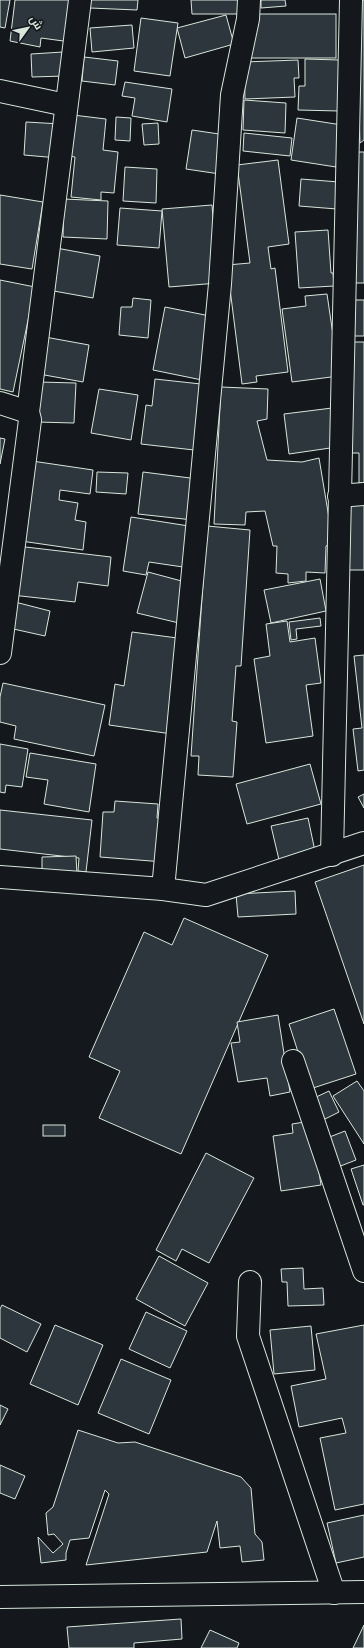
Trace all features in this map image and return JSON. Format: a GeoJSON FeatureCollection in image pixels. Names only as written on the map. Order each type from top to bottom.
{"type":"FeatureCollection","features":[{"type":"Feature","properties":{"kind":"street"},"geometry":{"type":"LineString","coordinates":[[0,653],[6,561],[30,420],[28,412],[80,0]]}},
{"type":"Feature","properties":{"kind":"street"},"geometry":{"type":"LineString","coordinates":[[164,889],[220,284],[232,95],[248,19],[249,0]]}},
{"type":"Feature","properties":{"kind":"street"},"geometry":{"type":"LineString","coordinates":[[332,855],[351,0]]}},
{"type":"Feature","properties":{"kind":"street"},"geometry":{"type":"LineString","coordinates":[[0,91],[66,105]]}},
{"type":"Feature","properties":{"kind":"street"},"geometry":{"type":"LineString","coordinates":[[0,403],[28,412]]}},
{"type":"Feature","properties":{"kind":"street"},"geometry":{"type":"LineString","coordinates":[[340,496],[364,494]]}},
{"type":"Feature","properties":{"kind":"street"},"geometry":{"type":"LineString","coordinates":[[0,877],[164,889],[206,895],[332,855],[364,843]]}},
{"type":"Feature","properties":{"kind":"street"},"geometry":{"type":"LineString","coordinates":[[293,1061],[364,1272]]}},
{"type":"Feature","properties":{"kind":"street"},"geometry":{"type":"LineString","coordinates":[[250,1282],[248,1336],[334,1593]]}},
{"type":"Feature","properties":{"kind":"street"},"geometry":{"type":"LineString","coordinates":[[0,1598],[364,1592]]}},
{"type":"Feature","properties":{"kind":"building"},"geometry":{"type":"Polygon","coordinates":[[[0,0],[10,0],[5,28],[0,27],[0,0]]]}},
{"type":"Feature","properties":{"kind":"building"},"geometry":{"type":"Polygon","coordinates":[[[15,0],[73,0],[71,42],[41,38],[40,47],[10,41],[15,0]]]}},
{"type":"Feature","properties":{"kind":"building"},"geometry":{"type":"Polygon","coordinates":[[[90,0],[138,0],[137,10],[90,8],[90,0]]]}},
{"type":"Feature","properties":{"kind":"building"},"geometry":{"type":"Polygon","coordinates":[[[191,0],[245,0],[245,14],[192,14],[191,0]]]}},
{"type":"Feature","properties":{"kind":"building"},"geometry":{"type":"Polygon","coordinates":[[[261,0],[285,0],[286,6],[261,8],[261,0]]]}},
{"type":"Feature","properties":{"kind":"building"},"geometry":{"type":"Polygon","coordinates":[[[349,0],[364,0],[364,140],[360,143],[357,46],[349,0]]]}},
{"type":"Feature","properties":{"kind":"building"},"geometry":{"type":"Polygon","coordinates":[[[250,14],[336,14],[336,58],[250,58],[250,14]]]}},
{"type":"Feature","properties":{"kind":"building"},"geometry":{"type":"Polygon","coordinates":[[[226,15],[234,44],[185,58],[177,28],[226,15]]]}},
{"type":"Feature","properties":{"kind":"building"},"geometry":{"type":"Polygon","coordinates":[[[141,18],[178,23],[170,76],[134,71],[141,18]]]}},
{"type":"Feature","properties":{"kind":"building"},"geometry":{"type":"Polygon","coordinates":[[[132,25],[134,48],[92,52],[90,28],[132,25]]]}},
{"type":"Feature","properties":{"kind":"building"},"geometry":{"type":"Polygon","coordinates":[[[63,52],[65,76],[32,77],[31,54],[63,52]]]}},
{"type":"Feature","properties":{"kind":"building"},"geometry":{"type":"Polygon","coordinates":[[[84,57],[118,61],[115,85],[82,81],[84,57]]]}},
{"type":"Feature","properties":{"kind":"building"},"geometry":{"type":"Polygon","coordinates":[[[305,59],[340,60],[339,111],[298,110],[299,86],[305,86],[305,59]]]}},
{"type":"Feature","properties":{"kind":"building"},"geometry":{"type":"Polygon","coordinates":[[[298,60],[299,78],[294,78],[295,97],[245,99],[244,62],[298,60]]]}},
{"type":"Feature","properties":{"kind":"building"},"geometry":{"type":"Polygon","coordinates":[[[125,82],[172,89],[167,122],[132,116],[135,98],[122,96],[125,82]]]}},
{"type":"Feature","properties":{"kind":"building"},"geometry":{"type":"Polygon","coordinates":[[[244,100],[286,103],[285,133],[243,130],[244,100]]]}},
{"type":"Feature","properties":{"kind":"building"},"geometry":{"type":"Polygon","coordinates":[[[73,115],[106,119],[103,150],[118,152],[114,193],[101,192],[101,200],[71,197],[75,157],[69,156],[73,115]]]}},
{"type":"Feature","properties":{"kind":"building"},"geometry":{"type":"Polygon","coordinates":[[[116,117],[131,118],[130,141],[115,140],[116,117]]]}},
{"type":"Feature","properties":{"kind":"building"},"geometry":{"type":"Polygon","coordinates":[[[297,118],[342,125],[336,167],[291,160],[297,118]]]}},
{"type":"Feature","properties":{"kind":"building"},"geometry":{"type":"Polygon","coordinates":[[[26,122],[61,124],[58,158],[24,155],[26,122]]]}},
{"type":"Feature","properties":{"kind":"building"},"geometry":{"type":"Polygon","coordinates":[[[158,123],[159,144],[144,145],[142,124],[158,123]]]}},
{"type":"Feature","properties":{"kind":"building"},"geometry":{"type":"Polygon","coordinates":[[[192,130],[226,135],[220,174],[186,169],[192,130]]]}},
{"type":"Feature","properties":{"kind":"building"},"geometry":{"type":"Polygon","coordinates":[[[244,133],[292,138],[290,156],[243,151],[244,133]]]}},
{"type":"Feature","properties":{"kind":"building"},"geometry":{"type":"Polygon","coordinates":[[[350,152],[364,152],[364,283],[349,283],[350,152]]]}},
{"type":"Feature","properties":{"kind":"building"},"geometry":{"type":"Polygon","coordinates":[[[278,160],[289,244],[268,247],[271,269],[275,268],[288,372],[256,376],[257,382],[242,384],[227,265],[250,263],[237,165],[278,160]]]}},
{"type":"Feature","properties":{"kind":"building"},"geometry":{"type":"Polygon","coordinates":[[[125,167],[157,169],[156,203],[123,201],[125,167]]]}},
{"type":"Feature","properties":{"kind":"building"},"geometry":{"type":"Polygon","coordinates":[[[301,179],[339,182],[337,209],[299,206],[301,179]]]}},
{"type":"Feature","properties":{"kind":"building"},"geometry":{"type":"Polygon","coordinates":[[[0,195],[43,202],[32,269],[0,264],[0,195]]]}},
{"type":"Feature","properties":{"kind":"building"},"geometry":{"type":"Polygon","coordinates":[[[64,199],[108,201],[107,239],[63,237],[64,199]]]}},
{"type":"Feature","properties":{"kind":"building"},"geometry":{"type":"Polygon","coordinates":[[[212,205],[218,283],[169,287],[162,209],[212,205]]]}},
{"type":"Feature","properties":{"kind":"building"},"geometry":{"type":"Polygon","coordinates":[[[120,208],[162,211],[159,248],[117,245],[120,208]]]}},
{"type":"Feature","properties":{"kind":"building"},"geometry":{"type":"Polygon","coordinates":[[[328,230],[331,273],[333,273],[334,286],[299,288],[295,232],[328,230]]]}},
{"type":"Feature","properties":{"kind":"building"},"geometry":{"type":"Polygon","coordinates":[[[56,248],[100,256],[93,298],[48,290],[56,248]]]}},
{"type":"Feature","properties":{"kind":"building"},"geometry":{"type":"Polygon","coordinates":[[[0,280],[35,287],[13,392],[0,389],[0,280]]]}},
{"type":"Feature","properties":{"kind":"building"},"geometry":{"type":"Polygon","coordinates":[[[327,294],[339,376],[292,382],[282,309],[306,306],[305,296],[327,294]]]}},
{"type":"Feature","properties":{"kind":"building"},"geometry":{"type":"Polygon","coordinates":[[[133,298],[151,300],[148,338],[119,335],[121,307],[132,307],[133,298]]]}},
{"type":"Feature","properties":{"kind":"building"},"geometry":{"type":"Polygon","coordinates":[[[352,300],[364,300],[364,336],[353,336],[352,300]]]}},
{"type":"Feature","properties":{"kind":"building"},"geometry":{"type":"Polygon","coordinates":[[[165,307],[215,317],[202,380],[153,370],[165,307]]]}},
{"type":"Feature","properties":{"kind":"building"},"geometry":{"type":"Polygon","coordinates":[[[45,337],[89,345],[83,382],[39,374],[45,337]]]}},
{"type":"Feature","properties":{"kind":"building"},"geometry":{"type":"Polygon","coordinates":[[[349,342],[364,342],[364,483],[359,483],[359,453],[349,453],[349,342]]]}},
{"type":"Feature","properties":{"kind":"building"},"geometry":{"type":"Polygon","coordinates":[[[155,379],[201,384],[194,450],[141,444],[146,405],[152,406],[155,379]]]}},
{"type":"Feature","properties":{"kind":"building"},"geometry":{"type":"Polygon","coordinates":[[[39,382],[76,383],[74,423],[37,422],[39,382]]]}},
{"type":"Feature","properties":{"kind":"building"},"geometry":{"type":"Polygon","coordinates":[[[221,387],[268,389],[267,419],[257,421],[267,460],[302,462],[319,458],[333,542],[326,546],[325,573],[306,572],[306,581],[288,583],[288,574],[276,573],[277,546],[273,546],[265,511],[246,512],[245,525],[214,524],[221,387]]]}},
{"type":"Feature","properties":{"kind":"building"},"geometry":{"type":"Polygon","coordinates":[[[99,389],[138,395],[131,440],[91,433],[99,389]]]}},
{"type":"Feature","properties":{"kind":"building"},"geometry":{"type":"Polygon","coordinates":[[[332,408],[337,447],[289,454],[284,414],[332,408]]]}},
{"type":"Feature","properties":{"kind":"building"},"geometry":{"type":"Polygon","coordinates":[[[0,438],[5,439],[0,464],[0,438]]]}},
{"type":"Feature","properties":{"kind":"building"},"geometry":{"type":"Polygon","coordinates":[[[32,461],[93,470],[90,494],[60,490],[59,500],[78,503],[75,520],[86,522],[83,550],[21,541],[32,461]]]}},
{"type":"Feature","properties":{"kind":"building"},"geometry":{"type":"Polygon","coordinates":[[[97,472],[128,473],[126,494],[96,492],[97,472]]]}},
{"type":"Feature","properties":{"kind":"building"},"geometry":{"type":"Polygon","coordinates":[[[143,472],[198,479],[193,520],[138,514],[143,472]]]}},
{"type":"Feature","properties":{"kind":"building"},"geometry":{"type":"Polygon","coordinates":[[[349,503],[364,503],[364,570],[348,570],[349,503]]]}},
{"type":"Feature","properties":{"kind":"building"},"geometry":{"type":"Polygon","coordinates":[[[131,517],[189,526],[183,567],[149,562],[146,575],[123,571],[131,517]]]}},
{"type":"Feature","properties":{"kind":"building"},"geometry":{"type":"Polygon","coordinates":[[[207,526],[250,530],[241,666],[236,666],[232,721],[237,722],[233,777],[198,775],[199,756],[191,756],[207,526]]]}},
{"type":"Feature","properties":{"kind":"building"},"geometry":{"type":"Polygon","coordinates":[[[17,546],[111,557],[108,586],[78,582],[75,602],[12,595],[17,546]]]}},
{"type":"Feature","properties":{"kind":"building"},"geometry":{"type":"Polygon","coordinates":[[[148,572],[189,583],[179,623],[137,613],[148,572]]]}},
{"type":"Feature","properties":{"kind":"building"},"geometry":{"type":"Polygon","coordinates":[[[320,579],[326,611],[271,623],[264,590],[320,579]]]}},
{"type":"Feature","properties":{"kind":"building"},"geometry":{"type":"Polygon","coordinates":[[[15,602],[50,611],[45,636],[9,628],[15,602]]]}},
{"type":"Feature","properties":{"kind":"building"},"geometry":{"type":"Polygon","coordinates":[[[320,618],[321,626],[296,629],[297,639],[291,640],[289,622],[320,618]]]}},
{"type":"Feature","properties":{"kind":"building"},"geometry":{"type":"Polygon","coordinates":[[[287,621],[290,642],[315,638],[321,683],[306,685],[313,736],[266,743],[254,659],[270,656],[266,624],[287,621]]]}},
{"type":"Feature","properties":{"kind":"building"},"geometry":{"type":"Polygon","coordinates":[[[132,632],[185,639],[172,734],[109,725],[115,684],[124,686],[132,632]]]}},
{"type":"Feature","properties":{"kind":"building"},"geometry":{"type":"Polygon","coordinates":[[[364,655],[364,770],[358,771],[353,729],[362,728],[354,656],[364,655]]]}},
{"type":"Feature","properties":{"kind":"building"},"geometry":{"type":"Polygon","coordinates":[[[3,683],[105,705],[94,756],[14,739],[16,726],[0,722],[0,697],[3,683]]]}},
{"type":"Feature","properties":{"kind":"building"},"geometry":{"type":"Polygon","coordinates":[[[0,744],[28,749],[22,787],[6,785],[5,793],[0,792],[0,744]]]}},
{"type":"Feature","properties":{"kind":"building"},"geometry":{"type":"Polygon","coordinates":[[[30,753],[96,764],[89,812],[44,804],[48,780],[26,777],[30,753]]]}},
{"type":"Feature","properties":{"kind":"building"},"geometry":{"type":"Polygon","coordinates":[[[310,764],[321,804],[247,824],[236,784],[310,764]]]}},
{"type":"Feature","properties":{"kind":"building"},"geometry":{"type":"Polygon","coordinates":[[[364,794],[364,808],[358,797],[364,794]]]}},
{"type":"Feature","properties":{"kind":"building"},"geometry":{"type":"Polygon","coordinates":[[[115,801],[158,804],[157,818],[166,819],[164,862],[100,857],[103,812],[114,812],[115,801]]]}},
{"type":"Feature","properties":{"kind":"building"},"geometry":{"type":"Polygon","coordinates":[[[0,810],[92,820],[86,872],[78,871],[79,858],[0,849],[0,810]]]}},
{"type":"Feature","properties":{"kind":"building"},"geometry":{"type":"Polygon","coordinates":[[[308,818],[316,856],[280,864],[271,826],[308,818]]]}},
{"type":"Feature","properties":{"kind":"building"},"geometry":{"type":"Polygon","coordinates":[[[76,856],[77,875],[42,877],[42,857],[76,856]]]}},
{"type":"Feature","properties":{"kind":"building"},"geometry":{"type":"Polygon","coordinates":[[[364,865],[364,1024],[315,882],[364,865]]]}},
{"type":"Feature","properties":{"kind":"building"},"geometry":{"type":"Polygon","coordinates":[[[295,891],[296,914],[238,917],[236,894],[295,891]]]}},
{"type":"Feature","properties":{"kind":"building"},"geometry":{"type":"Polygon","coordinates":[[[184,918],[268,955],[181,1154],[99,1118],[120,1071],[89,1057],[144,932],[172,945],[184,918]]]}},
{"type":"Feature","properties":{"kind":"building"},"geometry":{"type":"Polygon","coordinates":[[[334,1009],[356,1074],[310,1089],[289,1024],[334,1009]]]}},
{"type":"Feature","properties":{"kind":"building"},"geometry":{"type":"Polygon","coordinates":[[[278,1015],[290,1092],[270,1096],[267,1078],[238,1082],[231,1043],[240,1042],[237,1022],[278,1015]]]}},
{"type":"Feature","properties":{"kind":"building"},"geometry":{"type":"Polygon","coordinates":[[[357,1081],[364,1091],[364,1144],[333,1096],[357,1081]]]}},
{"type":"Feature","properties":{"kind":"building"},"geometry":{"type":"Polygon","coordinates":[[[329,1091],[339,1112],[323,1120],[312,1099],[329,1091]]]}},
{"type":"Feature","properties":{"kind":"building"},"geometry":{"type":"Polygon","coordinates":[[[311,1121],[321,1185],[281,1191],[273,1136],[293,1133],[292,1124],[311,1121]]]}},
{"type":"Feature","properties":{"kind":"building"},"geometry":{"type":"Polygon","coordinates":[[[43,1125],[65,1125],[65,1136],[43,1136],[43,1125]]]}},
{"type":"Feature","properties":{"kind":"building"},"geometry":{"type":"Polygon","coordinates":[[[345,1131],[356,1160],[338,1167],[327,1138],[345,1131]]]}},
{"type":"Feature","properties":{"kind":"building"},"geometry":{"type":"Polygon","coordinates":[[[206,1153],[254,1178],[209,1263],[182,1249],[176,1261],[156,1250],[206,1153]]]}},
{"type":"Feature","properties":{"kind":"building"},"geometry":{"type":"Polygon","coordinates":[[[364,1165],[364,1205],[363,1205],[351,1169],[364,1165]]]}},
{"type":"Feature","properties":{"kind":"building"},"geometry":{"type":"Polygon","coordinates":[[[159,1256],[208,1283],[185,1326],[136,1299],[159,1256]]]}},
{"type":"Feature","properties":{"kind":"building"},"geometry":{"type":"Polygon","coordinates":[[[303,1268],[304,1289],[323,1288],[324,1305],[288,1306],[287,1282],[282,1282],[281,1269],[303,1268]]]}},
{"type":"Feature","properties":{"kind":"building"},"geometry":{"type":"Polygon","coordinates":[[[2,1305],[41,1324],[27,1352],[0,1338],[0,1309],[2,1305]]]}},
{"type":"Feature","properties":{"kind":"building"},"geometry":{"type":"Polygon","coordinates":[[[146,1312],[187,1331],[170,1368],[129,1349],[146,1312]]]}},
{"type":"Feature","properties":{"kind":"building"},"geometry":{"type":"Polygon","coordinates":[[[55,1325],[103,1345],[78,1405],[30,1384],[55,1325]]]}},
{"type":"Feature","properties":{"kind":"building"},"geometry":{"type":"Polygon","coordinates":[[[364,1325],[364,1504],[335,1510],[320,1438],[346,1433],[342,1418],[299,1427],[291,1386],[326,1379],[316,1334],[364,1325]]]}},
{"type":"Feature","properties":{"kind":"building"},"geometry":{"type":"Polygon","coordinates":[[[311,1326],[315,1370],[274,1374],[270,1330],[311,1326]]]}},
{"type":"Feature","properties":{"kind":"building"},"geometry":{"type":"Polygon","coordinates":[[[121,1359],[171,1380],[149,1434],[98,1413],[121,1359]]]}},
{"type":"Feature","properties":{"kind":"building"},"geometry":{"type":"Polygon","coordinates":[[[0,1405],[8,1409],[0,1425],[0,1405]]]}},
{"type":"Feature","properties":{"kind":"building"},"geometry":{"type":"Polygon","coordinates":[[[78,1430],[118,1443],[135,1442],[241,1477],[251,1488],[255,1534],[262,1542],[264,1560],[242,1562],[240,1546],[220,1548],[217,1521],[207,1552],[86,1565],[109,1494],[105,1490],[89,1538],[70,1540],[66,1553],[66,1560],[41,1563],[38,1537],[53,1553],[63,1544],[54,1534],[48,1535],[46,1513],[53,1507],[78,1430]]]}},
{"type":"Feature","properties":{"kind":"building"},"geometry":{"type":"Polygon","coordinates":[[[0,1465],[25,1476],[15,1499],[0,1493],[0,1465]]]}},
{"type":"Feature","properties":{"kind":"building"},"geometry":{"type":"Polygon","coordinates":[[[364,1515],[364,1557],[336,1563],[327,1523],[364,1515]]]}},
{"type":"Feature","properties":{"kind":"building"},"geometry":{"type":"Polygon","coordinates":[[[181,1619],[182,1639],[134,1643],[134,1648],[69,1648],[67,1627],[181,1619]]]}},
{"type":"Feature","properties":{"kind":"building"},"geometry":{"type":"Polygon","coordinates":[[[364,1625],[364,1648],[353,1648],[364,1625]]]}},
{"type":"Feature","properties":{"kind":"building"},"geometry":{"type":"Polygon","coordinates":[[[210,1630],[239,1643],[237,1648],[201,1648],[210,1630]]]}}]}
